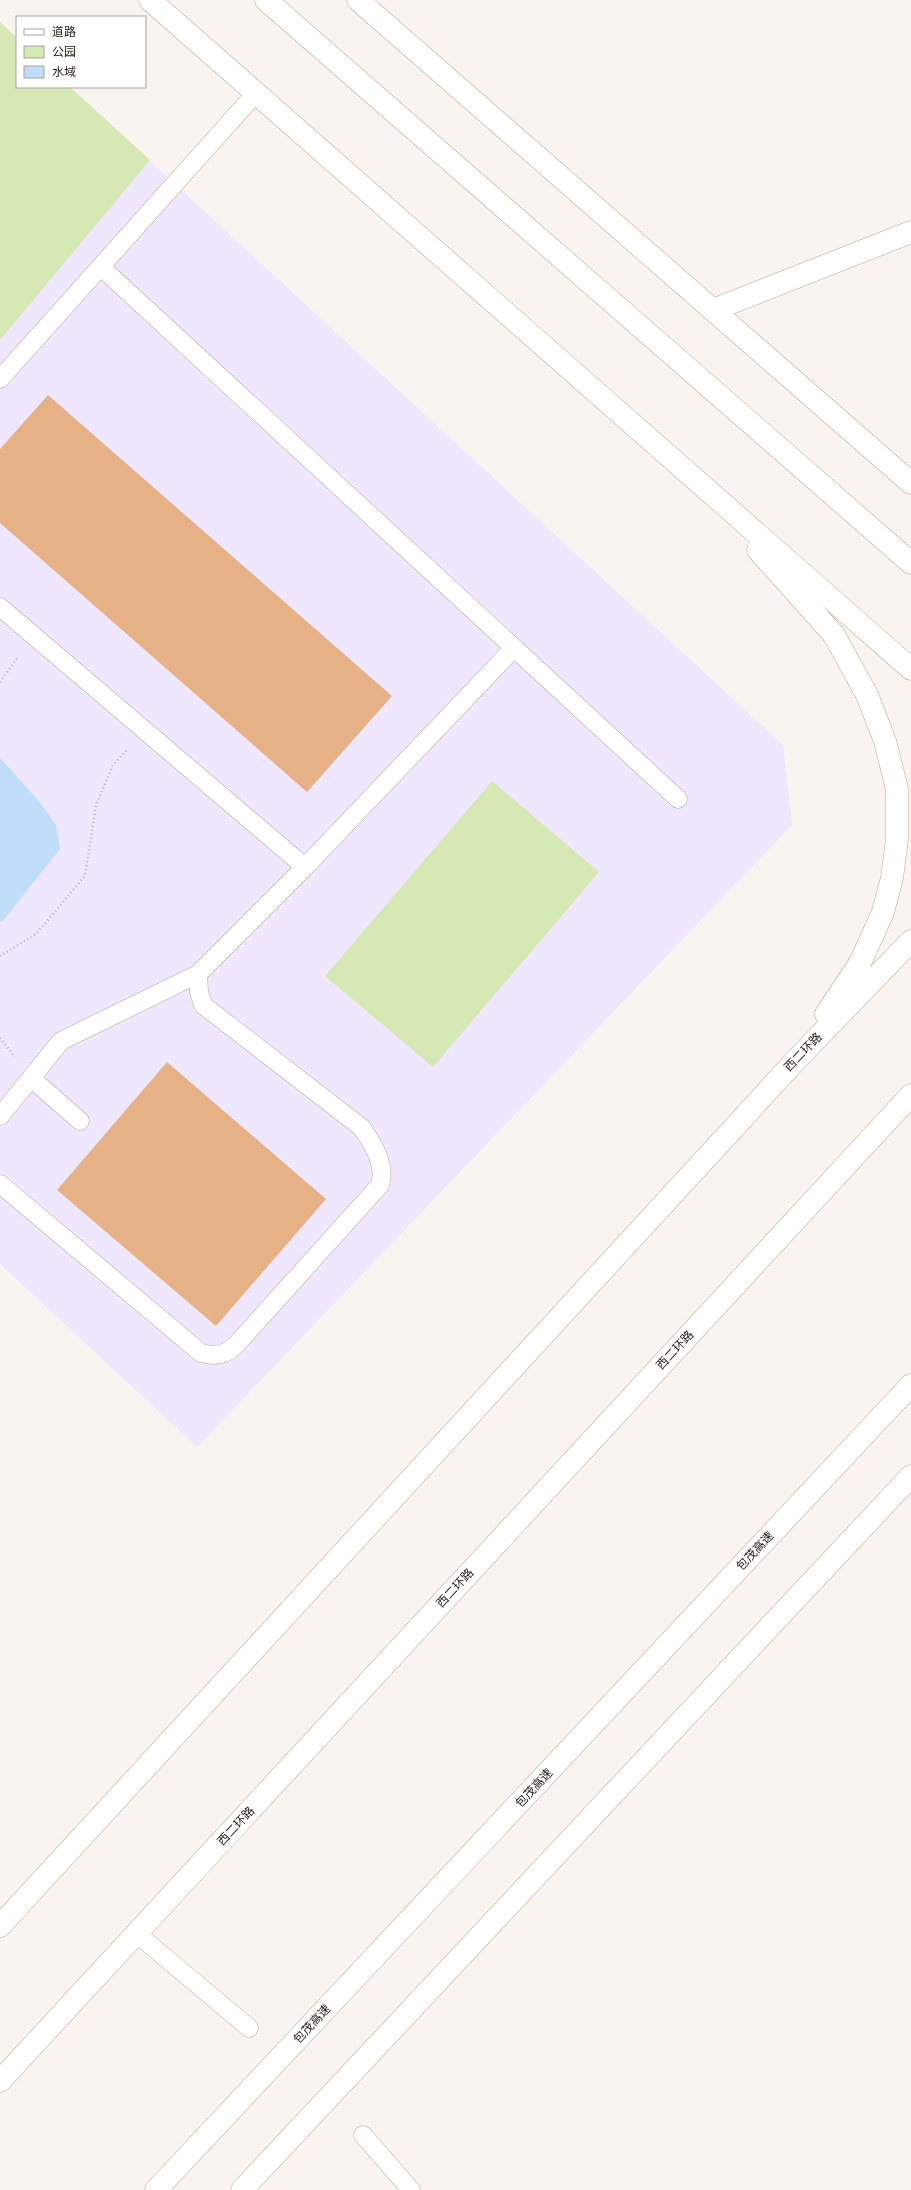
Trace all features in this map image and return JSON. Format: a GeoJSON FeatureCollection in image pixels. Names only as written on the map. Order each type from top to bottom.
{"type":"FeatureCollection","features":[{"type":"Feature","properties":{"kind":"main road"},"geometry":{"type":"LineString","coordinates":[[150,0],[911,669]]}},
{"type":"Feature","properties":{"kind":"main road"},"geometry":{"type":"LineString","coordinates":[[266,0],[911,563]]}},
{"type":"Feature","properties":{"kind":"main road"},"geometry":{"type":"LineString","coordinates":[[358,0],[911,483]]}},
{"type":"Feature","properties":{"kind":"main road"},"geometry":{"type":"LineString","coordinates":[[713,310],[911,232]]}},
{"type":"Feature","properties":{"kind":"main road"},"geometry":{"type":"LineString","coordinates":[[687,472],[834,635],[867,695],[885,741],[897,789],[897,839],[892,878],[883,912],[860,963],[797,1059]]}},
{"type":"Feature","properties":{"kind":"main road","name":"西二环路"},"geometry":{"type":"LineString","coordinates":[[0,1926],[797,1059],[911,941]]}},
{"type":"Feature","properties":{"kind":"main road","name":"西二环路"},"geometry":{"type":"LineString","coordinates":[[0,2081],[911,1095]]}},
{"type":"Feature","properties":{"kind":"main road","name":"包茂高速"},"geometry":{"type":"LineString","coordinates":[[156,2190],[911,1385]]}},
{"type":"Feature","properties":{"kind":"main road"},"geometry":{"type":"LineString","coordinates":[[242,2190],[911,1476]]}},
{"type":"Feature","properties":{"kind":"lane"},"geometry":{"type":"LineString","coordinates":[[0,379],[256,93]]}},
{"type":"Feature","properties":{"kind":"lane"},"geometry":{"type":"LineString","coordinates":[[101,267],[678,799]]}},
{"type":"Feature","properties":{"kind":"lane"},"geometry":{"type":"LineString","coordinates":[[0,607],[305,867]]}},
{"type":"Feature","properties":{"kind":"lane"},"geometry":{"type":"LineString","coordinates":[[0,1116],[61,1041],[198,974],[305,867],[514,648]]}},
{"type":"Feature","properties":{"kind":"lane"},"geometry":{"type":"LineString","coordinates":[[0,1184],[201,1353],[209,1355],[220,1354],[235,1346],[380,1185],[382,1173],[373,1146],[361,1127],[203,1005],[199,992],[198,974]]}},
{"type":"Feature","properties":{"kind":"lane"},"geometry":{"type":"LineString","coordinates":[[31,1078],[80,1121]]}},
{"type":"Feature","properties":{"kind":"lane"},"geometry":{"type":"LineString","coordinates":[[136,1933],[249,2028]]}},
{"type":"Feature","properties":{"kind":"lane"},"geometry":{"type":"LineString","coordinates":[[363,2135],[411,2190]]}},
{"type":"Feature","properties":{"kind":"path"},"geometry":{"type":"LineString","coordinates":[[0,682],[33,635]]}},
{"type":"Feature","properties":{"kind":"path"},"geometry":{"type":"LineString","coordinates":[[0,956],[36,934],[85,876],[96,805],[113,765],[145,731]]}},
{"type":"Feature","properties":{"kind":"shaded area"},"geometry":{"type":"Polygon","coordinates":[[[0,22],[16,37],[16,88],[71,88],[783,745],[792,825],[197,1447],[0,1264],[0,22]]]}},
{"type":"Feature","properties":{"kind":"green space"},"geometry":{"type":"Polygon","coordinates":[[[0,22],[16,37],[16,88],[71,88],[150,160],[0,340],[0,22]]]}},
{"type":"Feature","properties":{"kind":"green space"},"geometry":{"type":"Polygon","coordinates":[[[492,781],[599,872],[433,1067],[325,976],[492,781]]]}},
{"type":"Feature","properties":{"kind":"water"},"geometry":{"type":"Polygon","coordinates":[[[0,758],[38,800],[56,825],[60,849],[2,922],[0,921],[0,758]]]}},
{"type":"Feature","properties":{"kind":"building"},"geometry":{"type":"Polygon","coordinates":[[[48,395],[392,696],[307,792],[0,523],[0,449],[48,395]]]}},
{"type":"Feature","properties":{"kind":"building"},"geometry":{"type":"Polygon","coordinates":[[[167,1062],[326,1199],[216,1326],[57,1190],[167,1062]]]}}]}
